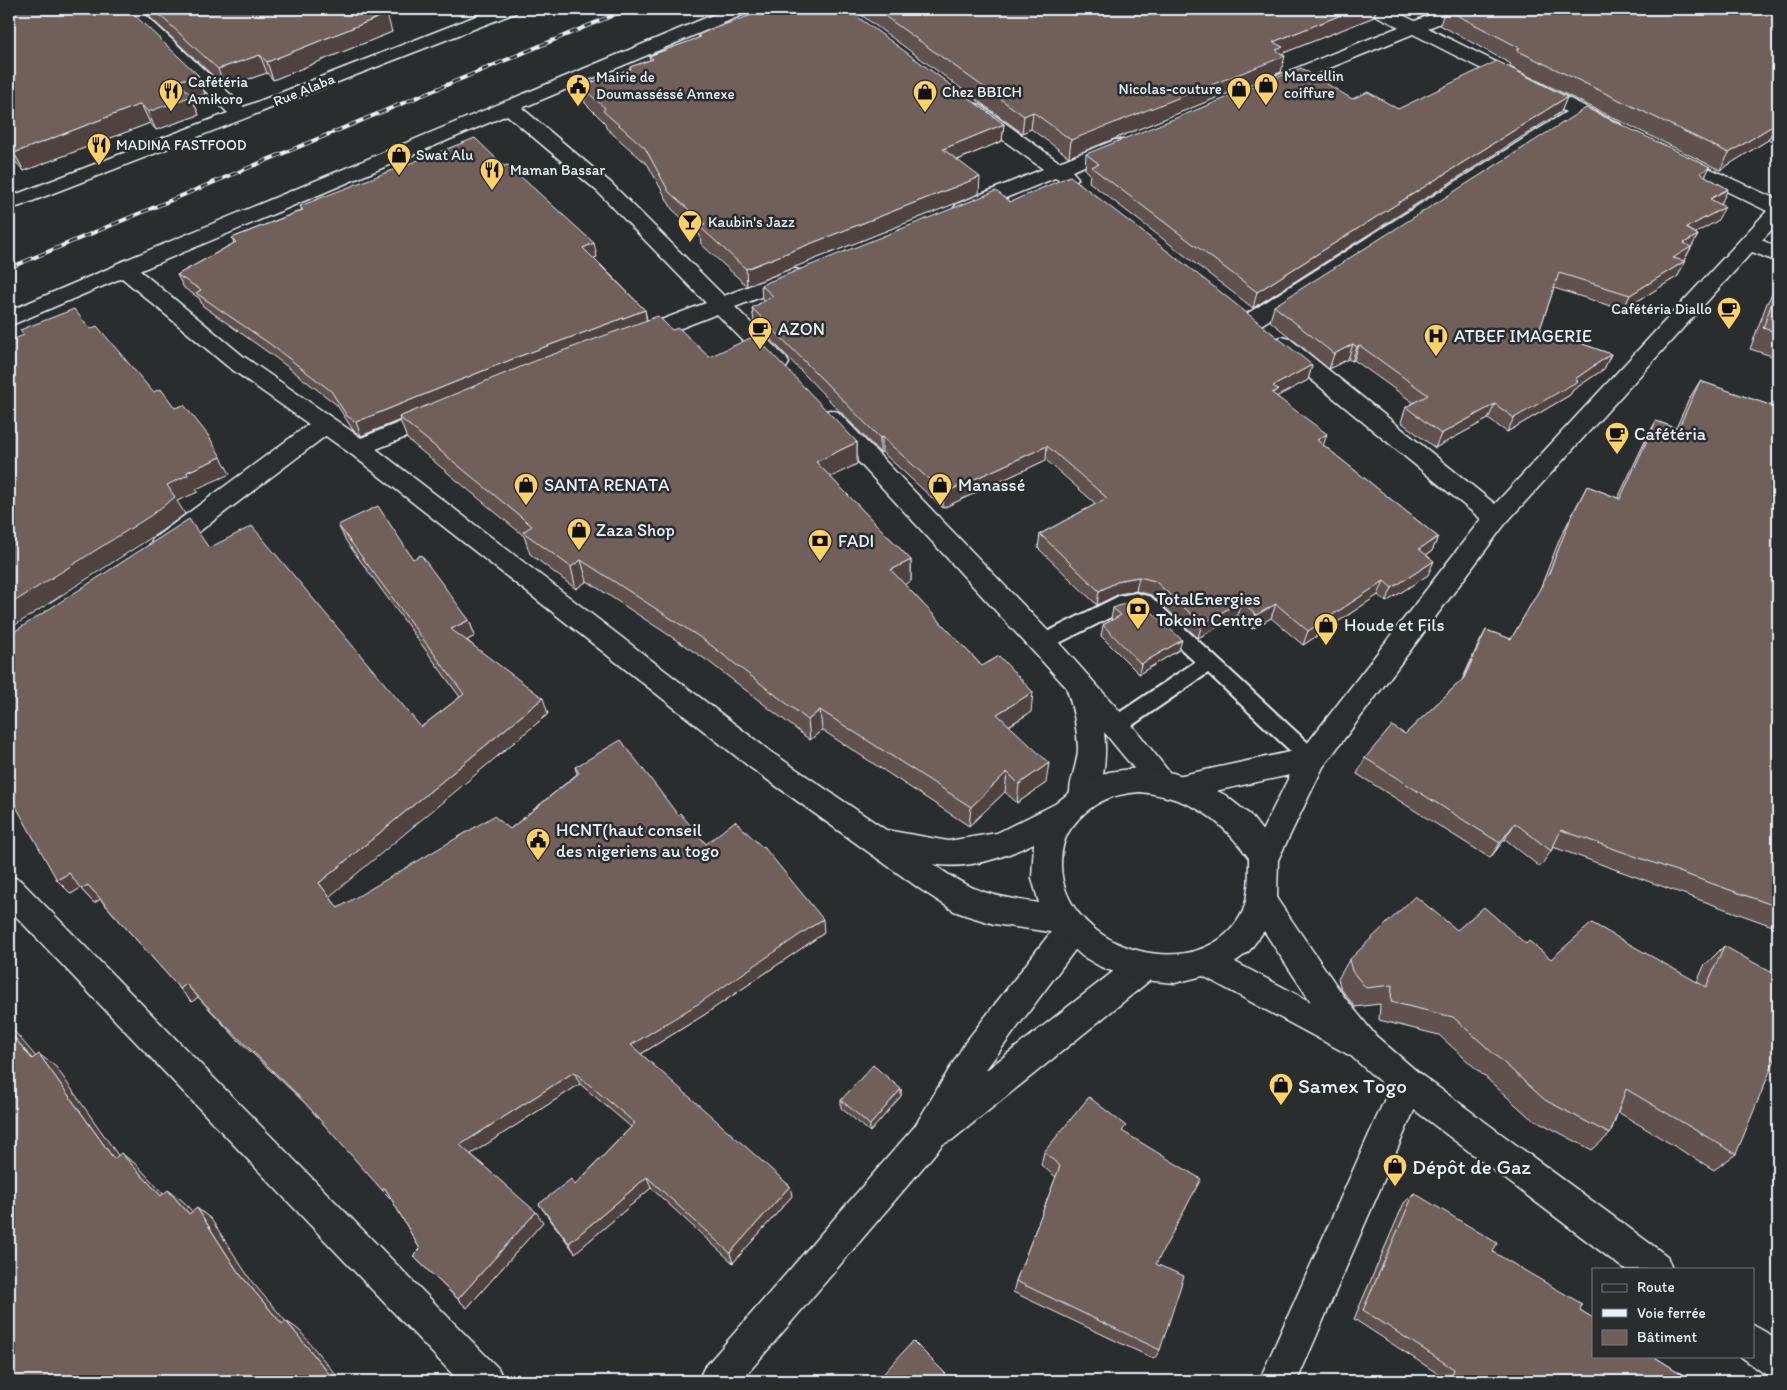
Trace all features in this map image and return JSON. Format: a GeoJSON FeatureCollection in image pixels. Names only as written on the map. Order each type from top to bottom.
{"type":"FeatureCollection","features":[{"type":"Feature","properties":{"kind":"street"},"geometry":{"type":"LineString","coordinates":[[129,9],[241,115]]}},
{"type":"Feature","properties":{"kind":"street","name":"Rue Alaba"},"geometry":{"type":"LineString","coordinates":[[10,201],[241,115],[459,21],[509,9]]}},
{"type":"Feature","properties":{"kind":"street"},"geometry":{"type":"LineString","coordinates":[[9,319],[508,106],[741,9]]}},
{"type":"Feature","properties":{"kind":"street"},"geometry":{"type":"LineString","coordinates":[[1377,9],[1631,137]]}},
{"type":"Feature","properties":{"kind":"street"},"geometry":{"type":"LineString","coordinates":[[1250,93],[1460,9]]}},
{"type":"Feature","properties":{"kind":"street"},"geometry":{"type":"LineString","coordinates":[[954,96],[1081,188]]}},
{"type":"Feature","properties":{"kind":"street"},"geometry":{"type":"LineString","coordinates":[[508,106],[604,188],[723,306],[791,377]]}},
{"type":"Feature","properties":{"kind":"street"},"geometry":{"type":"LineString","coordinates":[[1496,518],[1245,314],[1579,112]]}},
{"type":"Feature","properties":{"kind":"street"},"geometry":{"type":"LineString","coordinates":[[949,214],[1140,137]]}},
{"type":"Feature","properties":{"kind":"street"},"geometry":{"type":"LineString","coordinates":[[1078,682],[1087,708],[1092,750],[1073,805],[1050,837],[1045,863],[1049,890],[1068,924],[1083,939],[1111,957],[1143,967],[1175,969],[1206,962],[1232,947],[1250,926],[1261,901],[1264,857],[1312,758],[1496,518],[1778,210],[1657,150]]}},
{"type":"Feature","properties":{"kind":"street"},"geometry":{"type":"LineString","coordinates":[[1749,242],[1778,256]]}},
{"type":"Feature","properties":{"kind":"street"},"geometry":{"type":"LineString","coordinates":[[124,269],[227,355],[359,448],[761,760],[881,843],[930,880],[965,901],[994,910],[1068,924]]}},
{"type":"Feature","properties":{"kind":"street"},"geometry":{"type":"LineString","coordinates":[[614,346],[723,306],[813,269]]}},
{"type":"Feature","properties":{"kind":"street"},"geometry":{"type":"LineString","coordinates":[[359,448],[459,406]]}},
{"type":"Feature","properties":{"kind":"street"},"geometry":{"type":"LineString","coordinates":[[818,406],[1044,642],[1078,682],[1172,784]]}},
{"type":"Feature","properties":{"kind":"street"},"geometry":{"type":"LineString","coordinates":[[146,557],[324,425]]}},
{"type":"Feature","properties":{"kind":"street"},"geometry":{"type":"LineString","coordinates":[[1172,784],[1312,758]]}},
{"type":"Feature","properties":{"kind":"street"},"geometry":{"type":"LineString","coordinates":[[881,843],[948,854],[1002,845],[1073,805],[1100,787],[1140,780],[1172,784],[1205,796],[1225,810],[1242,827],[1264,857]]}},
{"type":"Feature","properties":{"kind":"street"},"geometry":{"type":"LineString","coordinates":[[9,889],[484,1381]]}},
{"type":"Feature","properties":{"kind":"street"},"geometry":{"type":"LineString","coordinates":[[1261,901],[1334,1009],[1364,1047],[1408,1084],[1653,1268]]}},
{"type":"Feature","properties":{"kind":"street"},"geometry":{"type":"LineString","coordinates":[[717,1381],[927,1138],[977,1054],[1068,924]]}},
{"type":"Feature","properties":{"kind":"street"},"geometry":{"type":"LineString","coordinates":[[1206,962],[1364,1047]]}},
{"type":"Feature","properties":{"kind":"street"},"geometry":{"type":"LineString","coordinates":[[927,1138],[1143,967]]}},
{"type":"Feature","properties":{"kind":"street"},"geometry":{"type":"LineString","coordinates":[[1278,1381],[1408,1084]]}},
{"type":"Feature","properties":{"kind":"street"},"geometry":{"type":"LineString","coordinates":[[1754,1344],[1778,1361]]}},
{"type":"Feature","properties":{"kind":"lane"},"geometry":{"type":"LineString","coordinates":[[1044,642],[1126,601],[1136,600],[1144,602],[1312,758]]}},
{"type":"Feature","properties":{"kind":"lane"},"geometry":{"type":"LineString","coordinates":[[1117,725],[1208,663]]}},
{"type":"Feature","properties":{"kind":"building"},"geometry":{"type":"Polygon","coordinates":[[[9,9],[128,9],[198,75],[178,81],[192,96],[148,112],[141,104],[14,153],[9,147],[9,9]]]}},
{"type":"Feature","properties":{"kind":"building"},"geometry":{"type":"Polygon","coordinates":[[[153,9],[382,9],[387,14],[267,62],[260,55],[218,69],[153,9]]]}},
{"type":"Feature","properties":{"kind":"building"},"geometry":{"type":"Polygon","coordinates":[[[769,9],[847,9],[1004,124],[943,149],[980,177],[746,269],[699,226],[705,224],[669,192],[645,148],[603,111],[605,108],[581,86],[631,69],[630,67],[653,59],[649,56],[701,37],[698,35],[712,29],[769,9]]]}},
{"type":"Feature","properties":{"kind":"building"},"geometry":{"type":"Polygon","coordinates":[[[875,9],[1356,9],[1273,42],[1283,47],[1276,50],[1285,56],[1071,140],[1033,112],[1024,116],[875,9]]]}},
{"type":"Feature","properties":{"kind":"building"},"geometry":{"type":"Polygon","coordinates":[[[1445,9],[1778,9],[1778,123],[1729,153],[1516,50],[1520,48],[1445,9]]]}},
{"type":"Feature","properties":{"kind":"building"},"geometry":{"type":"Polygon","coordinates":[[[1497,61],[1567,97],[1257,292],[1091,167],[1099,164],[1086,154],[1301,68],[1352,99],[1368,92],[1398,109],[1497,61]]]}},
{"type":"Feature","properties":{"kind":"building"},"geometry":{"type":"Polygon","coordinates":[[[1586,108],[1710,167],[1700,173],[1728,189],[1710,199],[1725,207],[1686,228],[1698,235],[1684,243],[1691,247],[1673,258],[1685,261],[1630,295],[1559,273],[1540,329],[1611,354],[1575,379],[1578,381],[1514,418],[1495,404],[1441,434],[1406,407],[1428,395],[1359,345],[1357,347],[1353,344],[1334,354],[1274,306],[1586,108]]]}},
{"type":"Feature","properties":{"kind":"building"},"geometry":{"type":"Polygon","coordinates":[[[475,138],[504,166],[508,165],[594,243],[583,248],[645,310],[520,356],[356,422],[347,416],[331,391],[270,344],[196,293],[201,290],[177,275],[236,242],[232,238],[303,210],[300,206],[475,138]]]}},
{"type":"Feature","properties":{"kind":"building"},"geometry":{"type":"Polygon","coordinates":[[[1070,176],[1312,365],[1273,386],[1278,390],[1272,393],[1327,434],[1317,440],[1438,537],[1419,549],[1434,561],[1392,588],[1384,581],[1308,631],[1276,604],[1256,615],[1241,601],[1202,624],[1155,581],[1139,577],[1121,580],[1099,591],[1040,534],[1107,498],[1047,446],[944,493],[882,437],[880,438],[752,308],[773,296],[761,285],[996,191],[1010,202],[1070,176]]]}},
{"type":"Feature","properties":{"kind":"building"},"geometry":{"type":"Polygon","coordinates":[[[1778,285],[1778,333],[1763,328],[1778,285]]]}},
{"type":"Feature","properties":{"kind":"building"},"geometry":{"type":"Polygon","coordinates":[[[74,309],[90,329],[97,326],[153,392],[161,389],[175,408],[184,405],[208,435],[221,457],[187,472],[188,475],[167,485],[175,497],[150,516],[9,605],[9,341],[24,335],[20,330],[74,309]]]}},
{"type":"Feature","properties":{"kind":"building"},"geometry":{"type":"Polygon","coordinates":[[[658,316],[672,330],[679,328],[709,357],[755,336],[857,442],[816,462],[911,560],[891,570],[982,666],[999,656],[1033,692],[997,714],[1049,763],[1019,784],[1007,772],[971,807],[820,710],[808,720],[704,640],[581,560],[571,567],[523,532],[532,526],[399,417],[535,361],[658,316]]]}},
{"type":"Feature","properties":{"kind":"building"},"geometry":{"type":"Polygon","coordinates":[[[1700,381],[1778,408],[1778,907],[1561,830],[1551,851],[1515,823],[1500,843],[1365,758],[1392,726],[1405,734],[1464,678],[1486,630],[1511,639],[1549,573],[1570,520],[1587,486],[1620,499],[1656,421],[1678,429],[1700,381]]]}},
{"type":"Feature","properties":{"kind":"building"},"geometry":{"type":"Polygon","coordinates":[[[378,506],[413,559],[421,555],[469,620],[451,629],[543,698],[319,883],[338,908],[494,816],[510,829],[579,773],[575,767],[621,740],[678,815],[680,813],[706,844],[735,821],[763,846],[823,919],[701,1002],[631,1045],[790,1186],[730,1253],[647,1177],[569,1243],[539,1204],[571,1179],[575,1185],[635,1123],[574,1072],[460,1145],[536,1212],[458,1299],[413,1256],[420,1249],[385,1188],[382,1190],[296,1093],[226,1026],[186,984],[180,989],[88,885],[81,889],[69,873],[57,880],[9,794],[9,635],[189,519],[209,548],[252,526],[421,727],[464,694],[338,525],[378,506]]]}},
{"type":"Feature","properties":{"kind":"building"},"geometry":{"type":"Polygon","coordinates":[[[1138,599],[1182,640],[1141,664],[1103,625],[1121,615],[1113,608],[1138,599]]]}},
{"type":"Feature","properties":{"kind":"building"},"geometry":{"type":"Polygon","coordinates":[[[1415,896],[1457,930],[1484,907],[1526,944],[1529,941],[1551,959],[1592,923],[1706,987],[1724,946],[1778,976],[1778,1052],[1736,1154],[1626,1089],[1610,1134],[1545,1100],[1453,1017],[1391,1002],[1392,985],[1366,988],[1352,971],[1349,960],[1415,896]]]}},
{"type":"Feature","properties":{"kind":"building"},"geometry":{"type":"Polygon","coordinates":[[[9,1031],[32,1059],[39,1054],[114,1159],[121,1153],[161,1196],[168,1190],[189,1214],[197,1208],[238,1272],[282,1324],[286,1321],[335,1381],[9,1381],[9,1031]]]}},
{"type":"Feature","properties":{"kind":"building"},"geometry":{"type":"Polygon","coordinates":[[[873,1065],[901,1089],[870,1125],[841,1100],[873,1065]]]}},
{"type":"Feature","properties":{"kind":"building"},"geometry":{"type":"Polygon","coordinates":[[[1089,1097],[1126,1126],[1122,1131],[1201,1179],[1156,1264],[1184,1276],[1160,1350],[1016,1281],[1060,1166],[1044,1152],[1089,1097]]]}},
{"type":"Feature","properties":{"kind":"building"},"geometry":{"type":"Polygon","coordinates":[[[1414,1193],[1497,1243],[1493,1252],[1582,1304],[1580,1310],[1592,1317],[1592,1358],[1656,1358],[1693,1381],[1450,1381],[1454,1369],[1363,1310],[1414,1193]]]}},
{"type":"Feature","properties":{"kind":"building"},"geometry":{"type":"Polygon","coordinates":[[[913,1341],[953,1381],[877,1381],[913,1341]]]}},
{"type":"Feature","properties":{"kind":"railway"},"geometry":{"type":"LineString","coordinates":[[9,268],[628,9]]}},
{"type":"Feature","properties":{"kind":"place","name":"Marcellin coiffure"},"geometry":{"type":"Point","coordinates":[1266,106]}},
{"type":"Feature","properties":{"kind":"place","name":"Mairie de Doumasséssé Annexe"},"geometry":{"type":"Point","coordinates":[578,107]}},
{"type":"Feature","properties":{"kind":"place","name":"Nicolas-couture"},"geometry":{"type":"Point","coordinates":[1239,110]}},
{"type":"Feature","properties":{"kind":"place","name":"Cafétéria Amikoro"},"geometry":{"type":"Point","coordinates":[171,112]}},
{"type":"Feature","properties":{"kind":"place","name":"Chez BBICH"},"geometry":{"type":"Point","coordinates":[925,113]}},
{"type":"Feature","properties":{"kind":"place","name":"MADINA FASTFOOD"},"geometry":{"type":"Point","coordinates":[99,166]}},
{"type":"Feature","properties":{"kind":"place","name":"Swat Alu"},"geometry":{"type":"Point","coordinates":[399,176]}},
{"type":"Feature","properties":{"kind":"place","name":"Maman Bassar"},"geometry":{"type":"Point","coordinates":[492,191]}},
{"type":"Feature","properties":{"kind":"place","name":"Kaubin's Jazz"},"geometry":{"type":"Point","coordinates":[690,243]}},
{"type":"Feature","properties":{"kind":"place","name":"Cafétéria Diallo"},"geometry":{"type":"Point","coordinates":[1729,330]}},
{"type":"Feature","properties":{"kind":"place","name":"AZON"},"geometry":{"type":"Point","coordinates":[760,350]}},
{"type":"Feature","properties":{"kind":"place","name":"ATBEF IMAGERIE"},"geometry":{"type":"Point","coordinates":[1436,357]}},
{"type":"Feature","properties":{"kind":"place","name":"Cafétéria"},"geometry":{"type":"Point","coordinates":[1617,455]}},
{"type":"Feature","properties":{"kind":"place","name":"SANTA RENATA"},"geometry":{"type":"Point","coordinates":[526,506]}},
{"type":"Feature","properties":{"kind":"place","name":"Manassé"},"geometry":{"type":"Point","coordinates":[940,506]}},
{"type":"Feature","properties":{"kind":"place","name":"Zaza Shop"},"geometry":{"type":"Point","coordinates":[579,551]}},
{"type":"Feature","properties":{"kind":"place","name":"FADI"},"geometry":{"type":"Point","coordinates":[820,562]}},
{"type":"Feature","properties":{"kind":"place","name":"TotalEnergies Tokoin Centre"},"geometry":{"type":"Point","coordinates":[1138,630]}},
{"type":"Feature","properties":{"kind":"place","name":"Houde et Fils"},"geometry":{"type":"Point","coordinates":[1326,646]}},
{"type":"Feature","properties":{"kind":"place","name":"HCNT(haut conseil des nigeriens au togo"},"geometry":{"type":"Point","coordinates":[538,861]}},
{"type":"Feature","properties":{"kind":"place","name":"Samex Togo"},"geometry":{"type":"Point","coordinates":[1281,1106]}},
{"type":"Feature","properties":{"kind":"place","name":"Dépôt de Gaz"},"geometry":{"type":"Point","coordinates":[1395,1187]}}]}
